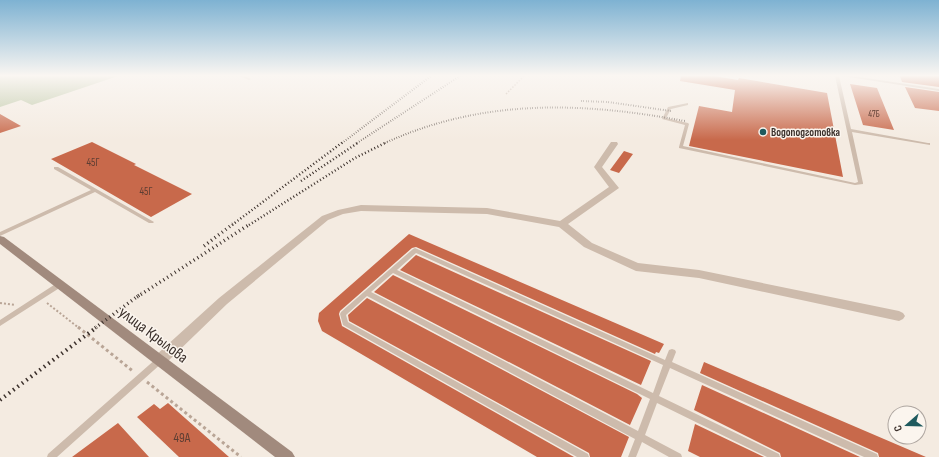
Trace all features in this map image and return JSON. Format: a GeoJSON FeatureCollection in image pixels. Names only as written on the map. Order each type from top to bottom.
{"type":"FeatureCollection","features":[{"type":"Feature","properties":{"kind":"street"},"geometry":{"type":"LineString","coordinates":[[562,224],[614,188],[598,167],[614,144]]}},
{"type":"Feature","properties":{"kind":"street"},"geometry":{"type":"LineString","coordinates":[[160,360],[223,301],[324,218],[341,212],[361,208],[486,211],[562,224],[588,245],[636,267],[700,274],[899,316]]}},
{"type":"Feature","properties":{"kind":"street","name":"улица Крылова"},"geometry":{"type":"LineString","coordinates":[[0,239],[287,457]]}},
{"type":"Feature","properties":{"kind":"lane"},"geometry":{"type":"LineString","coordinates":[[687,104],[669,108],[664,119],[687,124],[681,148],[855,184],[861,183],[842,97]]}},
{"type":"Feature","properties":{"kind":"lane"},"geometry":{"type":"LineString","coordinates":[[849,130],[928,144]]}},
{"type":"Feature","properties":{"kind":"lane"},"geometry":{"type":"LineString","coordinates":[[56,168],[151,222]]}},
{"type":"Feature","properties":{"kind":"lane"},"geometry":{"type":"LineString","coordinates":[[0,234],[95,190]]}},
{"type":"Feature","properties":{"kind":"lane"},"geometry":{"type":"LineString","coordinates":[[585,457],[345,323],[342,314],[415,250],[874,457]]}},
{"type":"Feature","properties":{"kind":"lane"},"geometry":{"type":"LineString","coordinates":[[392,270],[776,457]]}},
{"type":"Feature","properties":{"kind":"lane"},"geometry":{"type":"LineString","coordinates":[[0,323],[59,284]]}},
{"type":"Feature","properties":{"kind":"lane"},"geometry":{"type":"LineString","coordinates":[[367,292],[678,457]]}},
{"type":"Feature","properties":{"kind":"lane"},"geometry":{"type":"LineString","coordinates":[[632,457],[672,352]]}},
{"type":"Feature","properties":{"kind":"lane"},"geometry":{"type":"LineString","coordinates":[[50,457],[160,360]]}},
{"type":"Feature","properties":{"kind":"path"},"geometry":{"type":"LineString","coordinates":[[0,302],[26,306],[48,303],[241,457]]}},
{"type":"Feature","properties":{"kind":"green space"},"geometry":{"type":"Polygon","coordinates":[[[0,97],[55,97],[32,105],[21,100],[0,107],[0,97]]]}},
{"type":"Feature","properties":{"kind":"building","name":"Водоподготовка"},"geometry":{"type":"Polygon","coordinates":[[[734,97],[828,97],[843,177],[689,146],[699,106],[732,112],[734,97]]]}},
{"type":"Feature","properties":{"kind":"building"},"geometry":{"type":"Polygon","coordinates":[[[854,97],[881,97],[894,130],[863,125],[854,97]]]}},
{"type":"Feature","properties":{"kind":"building"},"geometry":{"type":"Polygon","coordinates":[[[910,97],[939,97],[939,111],[915,108],[910,97]]]}},
{"type":"Feature","properties":{"kind":"building"},"geometry":{"type":"Polygon","coordinates":[[[0,114],[21,126],[0,133],[0,114]]]}},
{"type":"Feature","properties":{"kind":"building"},"geometry":{"type":"Polygon","coordinates":[[[92,142],[192,194],[151,217],[51,159],[92,142]]]}},
{"type":"Feature","properties":{"kind":"building"},"geometry":{"type":"Polygon","coordinates":[[[624,151],[633,154],[619,173],[610,170],[624,151]]]}},
{"type":"Feature","properties":{"kind":"building"},"geometry":{"type":"Polygon","coordinates":[[[409,234],[664,344],[659,353],[656,352],[655,354],[416,247],[412,248],[340,311],[339,314],[342,326],[574,457],[537,457],[322,331],[318,321],[319,313],[409,234]]]}},
{"type":"Feature","properties":{"kind":"building"},"geometry":{"type":"Polygon","coordinates":[[[416,255],[651,361],[641,385],[400,270],[416,255]]]}},
{"type":"Feature","properties":{"kind":"building"},"geometry":{"type":"Polygon","coordinates":[[[393,275],[637,394],[642,398],[630,425],[374,292],[393,275]]]}},
{"type":"Feature","properties":{"kind":"building"},"geometry":{"type":"Polygon","coordinates":[[[367,298],[629,437],[621,457],[590,457],[589,453],[349,321],[348,315],[367,298]]]}},
{"type":"Feature","properties":{"kind":"building"},"geometry":{"type":"Polygon","coordinates":[[[704,362],[887,440],[887,445],[898,445],[926,457],[879,457],[878,453],[700,373],[704,362]]]}},
{"type":"Feature","properties":{"kind":"building"},"geometry":{"type":"Polygon","coordinates":[[[702,385],[860,457],[781,457],[780,453],[694,410],[702,385]]]}},
{"type":"Feature","properties":{"kind":"building"},"geometry":{"type":"Polygon","coordinates":[[[168,403],[229,457],[179,457],[137,417],[154,404],[160,409],[168,403]]]}},
{"type":"Feature","properties":{"kind":"building"},"geometry":{"type":"Polygon","coordinates":[[[118,423],[149,457],[72,457],[118,423]]]}},
{"type":"Feature","properties":{"kind":"building"},"geometry":{"type":"Polygon","coordinates":[[[695,424],[764,457],[700,457],[688,451],[695,424]]]}},
{"type":"Feature","properties":{"kind":"railway"},"geometry":{"type":"LineString","coordinates":[[342,143],[403,97]]}},
{"type":"Feature","properties":{"kind":"railway"},"geometry":{"type":"LineString","coordinates":[[357,143],[427,97]]}},
{"type":"Feature","properties":{"kind":"railway"},"geometry":{"type":"LineString","coordinates":[[581,101],[608,102],[671,111]]}},
{"type":"Feature","properties":{"kind":"railway"},"geometry":{"type":"LineString","coordinates":[[385,143],[422,128],[459,118],[496,111],[533,108],[608,110],[685,121]]}},
{"type":"Feature","properties":{"kind":"railway"},"geometry":{"type":"LineString","coordinates":[[232,225],[343,142]]}},
{"type":"Feature","properties":{"kind":"railway"},"geometry":{"type":"LineString","coordinates":[[301,181],[359,142]]}},
{"type":"Feature","properties":{"kind":"railway"},"geometry":{"type":"LineString","coordinates":[[249,225],[355,158],[385,143]]}},
{"type":"Feature","properties":{"kind":"railway"},"geometry":{"type":"LineString","coordinates":[[204,246],[233,224]]}},
{"type":"Feature","properties":{"kind":"railway"},"geometry":{"type":"LineString","coordinates":[[137,297],[250,224]]}},
{"type":"Feature","properties":{"kind":"railway"},"geometry":{"type":"LineString","coordinates":[[95,328],[142,293]]}},
{"type":"Feature","properties":{"kind":"railway"},"geometry":{"type":"LineString","coordinates":[[0,400],[97,327]]}},
{"type":"Feature","properties":{"kind":"place","name":"Водоподготовка"},"geometry":{"type":"Point","coordinates":[763,132]}}]}
